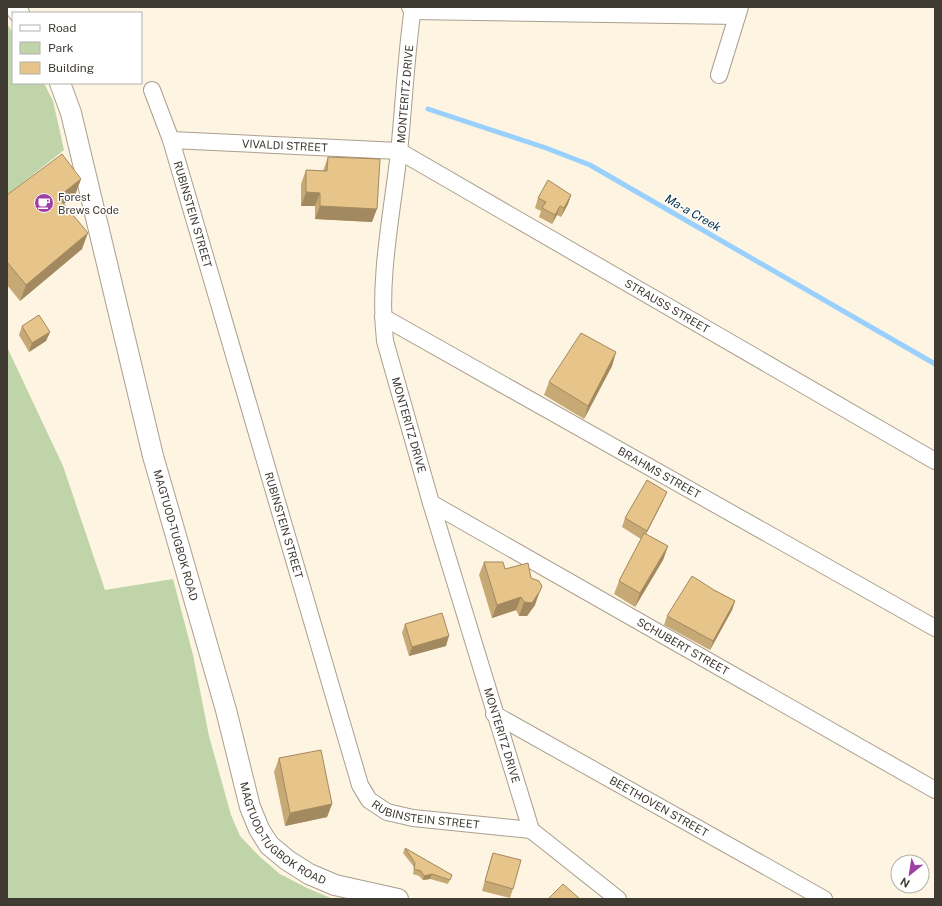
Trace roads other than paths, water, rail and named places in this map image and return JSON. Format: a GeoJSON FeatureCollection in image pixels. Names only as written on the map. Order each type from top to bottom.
{"type":"FeatureCollection","features":[{"type":"Feature","properties":{"kind":"main road","name":"MAGTUOD-TUGBOK ROAD"},"geometry":{"type":"LineString","coordinates":[[60,84],[71,113],[153,456],[226,710],[250,807],[258,828],[269,845],[287,860],[309,874],[335,885],[398,899]]}},
{"type":"Feature","properties":{"kind":"street"},"geometry":{"type":"LineString","coordinates":[[412,8],[739,11],[719,75]]}},
{"type":"Feature","properties":{"kind":"street","name":"MONTERITZ DRIVE"},"geometry":{"type":"LineString","coordinates":[[412,8],[399,150],[384,277],[382,317],[385,341],[431,503],[494,714],[531,830]]}},
{"type":"Feature","properties":{"kind":"street","name":"RUBINSTEIN STREET"},"geometry":{"type":"LineString","coordinates":[[152,90],[171,140],[360,786],[369,800],[387,812],[413,818],[531,830]]}},
{"type":"Feature","properties":{"kind":"street","name":"VIVALDI STREET"},"geometry":{"type":"LineString","coordinates":[[171,140],[399,150]]}},
{"type":"Feature","properties":{"kind":"street","name":"STRAUSS STREET"},"geometry":{"type":"LineString","coordinates":[[399,150],[935,461]]}},
{"type":"Feature","properties":{"kind":"street","name":"BRAHMS STREET"},"geometry":{"type":"LineString","coordinates":[[382,317],[935,628]]}},
{"type":"Feature","properties":{"kind":"street","name":"SCHUBERT STREET"},"geometry":{"type":"LineString","coordinates":[[431,503],[935,790]]}},
{"type":"Feature","properties":{"kind":"street","name":"BEETHOVEN STREET"},"geometry":{"type":"LineString","coordinates":[[494,714],[824,899]]}},
{"type":"Feature","properties":{"kind":"street"},"geometry":{"type":"LineString","coordinates":[[531,830],[618,899]]}},
{"type":"Feature","properties":{"kind":"waterway","name":"Ma-a Creek"},"geometry":{"type":"LineString","coordinates":[[428,109],[546,148],[590,165],[935,364]]}},
{"type":"Feature","properties":{"kind":"place","name":"Forest Brews Code"},"geometry":{"type":"Point","coordinates":[44,203]}}]}
